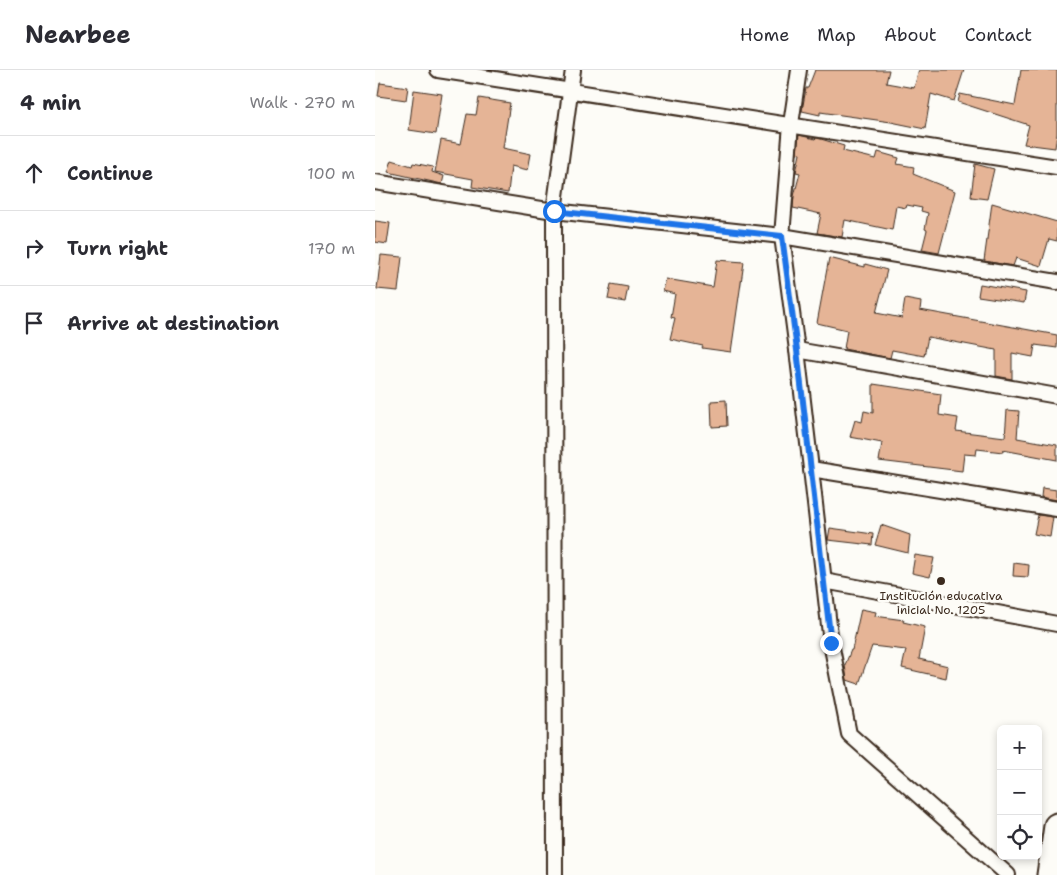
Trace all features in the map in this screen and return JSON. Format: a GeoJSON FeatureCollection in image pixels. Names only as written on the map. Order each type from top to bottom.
{"type":"FeatureCollection","features":[{"type":"Feature","properties":{"kind":"highway"},"geometry":{"type":"LineString","coordinates":[[1049,875],[1057,826]]}},
{"type":"Feature","properties":{"kind":"street"},"geometry":{"type":"LineString","coordinates":[[438,70],[1057,167]]}},
{"type":"Feature","properties":{"kind":"street"},"geometry":{"type":"LineString","coordinates":[[555,875],[554,211],[573,70]]}},
{"type":"Feature","properties":{"kind":"street"},"geometry":{"type":"LineString","coordinates":[[799,70],[791,124],[782,236],[831,643],[849,734],[1007,875]]}},
{"type":"Feature","properties":{"kind":"street"},"geometry":{"type":"LineString","coordinates":[[375,182],[554,211],[782,236],[1057,282]]}},
{"type":"Feature","properties":{"kind":"street"},"geometry":{"type":"LineString","coordinates":[[797,350],[1057,396]]}},
{"type":"Feature","properties":{"kind":"street"},"geometry":{"type":"LineString","coordinates":[[811,469],[1057,508]]}},
{"type":"Feature","properties":{"kind":"street"},"geometry":{"type":"LineString","coordinates":[[824,581],[1057,624]]}},
{"type":"Feature","properties":{"kind":"building"},"geometry":{"type":"Polygon","coordinates":[[[815,70],[889,70],[886,83],[914,88],[919,70],[964,70],[954,101],[931,94],[925,129],[891,122],[820,112],[820,115],[802,111],[806,88],[808,88],[815,70]]]}},
{"type":"Feature","properties":{"kind":"building"},"geometry":{"type":"Polygon","coordinates":[[[1021,70],[1057,70],[1057,133],[1055,148],[1024,144],[1029,125],[958,102],[960,94],[1015,105],[1021,70]]]}},
{"type":"Feature","properties":{"kind":"building"},"geometry":{"type":"Polygon","coordinates":[[[380,83],[408,87],[406,100],[378,96],[380,83]]]}},
{"type":"Feature","properties":{"kind":"building"},"geometry":{"type":"Polygon","coordinates":[[[414,90],[442,94],[436,134],[409,130],[414,90]]]}},
{"type":"Feature","properties":{"kind":"building"},"geometry":{"type":"Polygon","coordinates":[[[479,98],[510,103],[503,148],[531,154],[528,170],[511,166],[508,193],[472,187],[473,179],[435,172],[441,140],[461,144],[467,114],[476,115],[479,98]]]}},
{"type":"Feature","properties":{"kind":"building"},"geometry":{"type":"Polygon","coordinates":[[[799,135],[844,146],[843,151],[876,159],[878,152],[899,158],[897,164],[914,167],[913,174],[955,191],[939,253],[922,250],[927,230],[925,229],[928,213],[921,211],[922,208],[907,205],[906,208],[896,206],[892,230],[845,220],[842,237],[817,233],[821,214],[793,208],[800,173],[796,172],[800,154],[797,153],[799,135]]]}},
{"type":"Feature","properties":{"kind":"building"},"geometry":{"type":"Polygon","coordinates":[[[392,160],[412,166],[413,163],[433,167],[432,172],[444,176],[442,184],[388,172],[392,160]]]}},
{"type":"Feature","properties":{"kind":"building"},"geometry":{"type":"Polygon","coordinates":[[[975,164],[994,169],[987,199],[971,197],[975,164]]]}},
{"type":"Feature","properties":{"kind":"building"},"geometry":{"type":"Polygon","coordinates":[[[992,203],[1057,222],[1057,241],[1049,239],[1041,266],[1016,258],[1013,266],[984,261],[992,203]]]}},
{"type":"Feature","properties":{"kind":"building"},"geometry":{"type":"Polygon","coordinates":[[[375,221],[390,223],[387,244],[375,242],[375,221]]]}},
{"type":"Feature","properties":{"kind":"building"},"geometry":{"type":"Polygon","coordinates":[[[381,255],[402,257],[398,291],[377,289],[381,255]]]}},
{"type":"Feature","properties":{"kind":"building"},"geometry":{"type":"Polygon","coordinates":[[[829,258],[865,267],[865,264],[887,270],[876,313],[902,318],[905,299],[921,302],[920,310],[1057,335],[1057,348],[1035,345],[1033,357],[1012,353],[1012,379],[996,376],[996,350],[928,337],[924,356],[892,350],[890,358],[844,349],[847,330],[817,323],[829,258]]]}},
{"type":"Feature","properties":{"kind":"building"},"geometry":{"type":"Polygon","coordinates":[[[717,260],[744,262],[731,352],[702,348],[703,346],[670,339],[675,318],[671,317],[675,294],[663,291],[666,279],[713,287],[717,260]]]}},
{"type":"Feature","properties":{"kind":"building"},"geometry":{"type":"Polygon","coordinates":[[[611,284],[628,287],[625,302],[608,299],[611,284]]]}},
{"type":"Feature","properties":{"kind":"building"},"geometry":{"type":"Polygon","coordinates":[[[980,284],[1026,292],[1024,303],[978,296],[980,284]]]}},
{"type":"Feature","properties":{"kind":"building"},"geometry":{"type":"Polygon","coordinates":[[[873,384],[941,394],[939,415],[958,418],[956,431],[1005,437],[1007,410],[1019,411],[1017,438],[1057,445],[1057,460],[1003,450],[1003,452],[977,449],[976,455],[964,454],[962,471],[879,461],[882,443],[850,437],[855,420],[862,422],[864,411],[873,413],[873,384]]]}},
{"type":"Feature","properties":{"kind":"building"},"geometry":{"type":"Polygon","coordinates":[[[726,400],[727,426],[712,427],[711,401],[726,400]]]}},
{"type":"Feature","properties":{"kind":"building"},"geometry":{"type":"Polygon","coordinates":[[[1042,488],[1057,490],[1057,500],[1041,497],[1042,488]]]}},
{"type":"Feature","properties":{"kind":"building"},"geometry":{"type":"Polygon","coordinates":[[[1038,515],[1053,517],[1050,537],[1034,534],[1038,515]]]}},
{"type":"Feature","properties":{"kind":"building"},"geometry":{"type":"Polygon","coordinates":[[[881,525],[910,535],[908,553],[875,545],[881,525]]]}},
{"type":"Feature","properties":{"kind":"building"},"geometry":{"type":"Polygon","coordinates":[[[830,528],[873,534],[872,545],[828,540],[830,528]]]}},
{"type":"Feature","properties":{"kind":"building"},"geometry":{"type":"Polygon","coordinates":[[[915,555],[934,558],[930,577],[912,573],[915,555]]]}},
{"type":"Feature","properties":{"kind":"building"},"geometry":{"type":"Polygon","coordinates":[[[1014,563],[1029,565],[1028,577],[1013,576],[1014,563]]]}},
{"type":"Feature","properties":{"kind":"building"},"geometry":{"type":"Polygon","coordinates":[[[861,609],[876,612],[875,616],[904,620],[903,622],[925,627],[919,659],[948,666],[946,678],[902,668],[906,650],[872,646],[859,684],[847,680],[845,665],[852,650],[861,609]]]}},
{"type":"Feature","properties":{"kind":"place","name":"Institución educativa inicial No. 1205"},"geometry":{"type":"Point","coordinates":[941,581]}},
{"type":"Feature","properties":{"kind":"route"},"geometry":{"type":"LineString","coordinates":[[554,211],[782,236],[831,643]]}}]}
